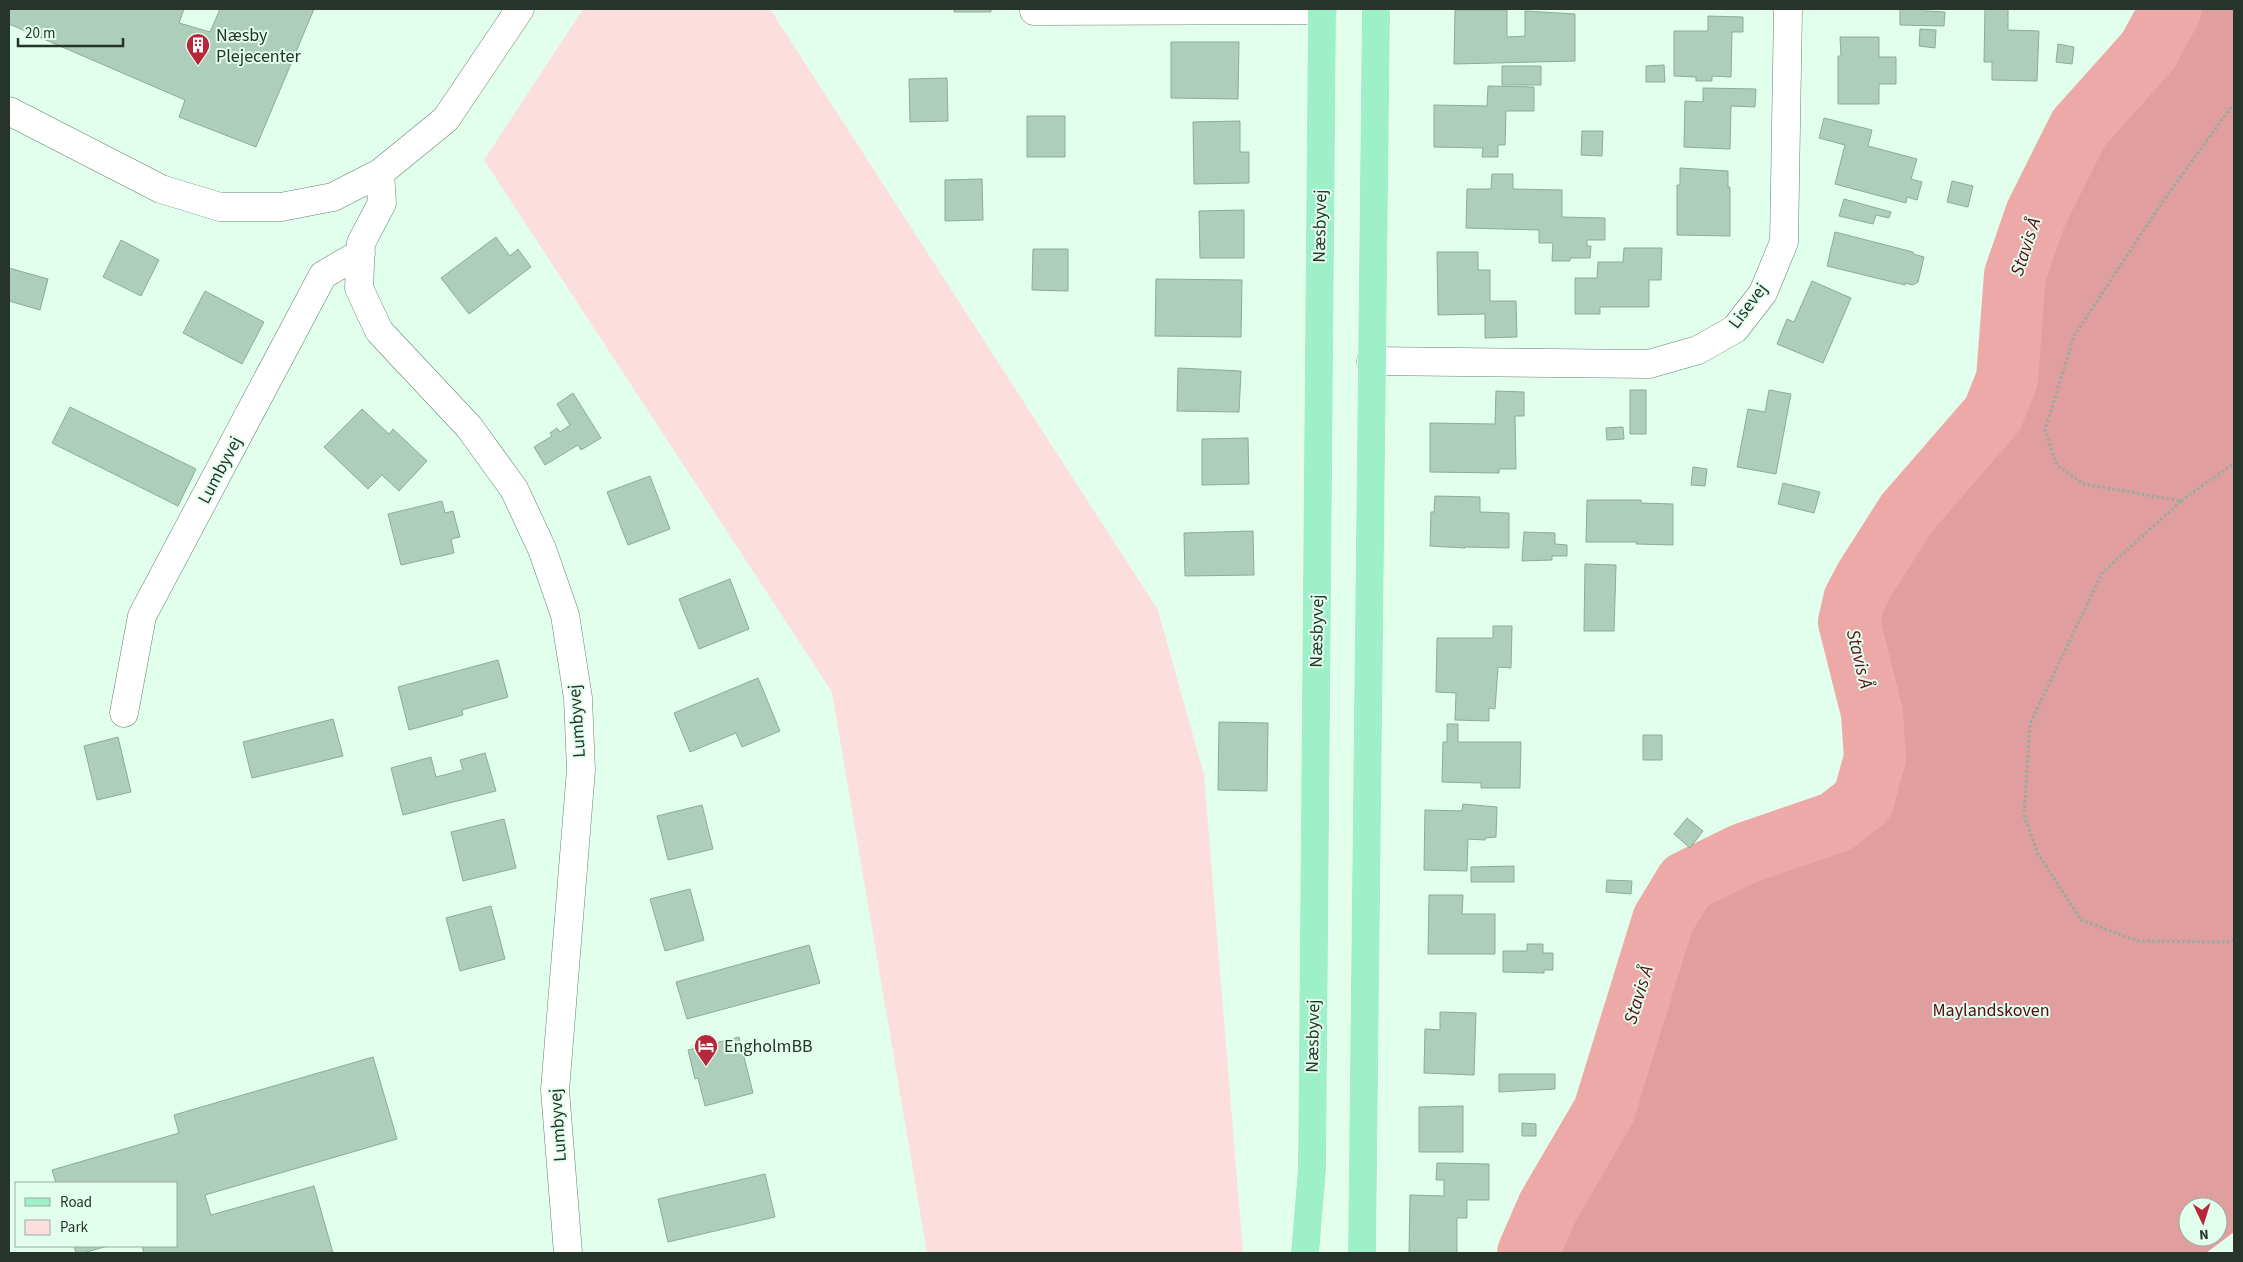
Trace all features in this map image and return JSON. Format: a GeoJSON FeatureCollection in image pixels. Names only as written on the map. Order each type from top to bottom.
{"type":"FeatureCollection","features":[{"type":"Feature","properties":{"kind":"main road","name":"Næsbyvej"},"geometry":{"type":"LineString","coordinates":[[1305,1253],[1312,1169],[1322,9]]}},
{"type":"Feature","properties":{"kind":"main road"},"geometry":{"type":"LineString","coordinates":[[1362,1253],[1376,9]]}},
{"type":"Feature","properties":{"kind":"street"},"geometry":{"type":"LineString","coordinates":[[9,111],[160,189],[220,207],[281,207],[333,196],[380,173],[446,119],[520,9]]}},
{"type":"Feature","properties":{"kind":"street"},"geometry":{"type":"LineString","coordinates":[[1034,11],[1322,9]]}},
{"type":"Feature","properties":{"kind":"street","name":"Lisevej"},"geometry":{"type":"LineString","coordinates":[[1371,361],[1650,364],[1698,350],[1735,329],[1763,293],[1784,242],[1788,9]]}},
{"type":"Feature","properties":{"kind":"street","name":"Lumbyvej"},"geometry":{"type":"LineString","coordinates":[[380,173],[382,203],[361,243],[359,288],[378,331],[469,427],[514,489],[542,549],[565,615],[578,698],[580,770],[555,1090],[568,1253]]}},
{"type":"Feature","properties":{"kind":"street","name":"Lumbyvej"},"geometry":{"type":"LineString","coordinates":[[124,713],[142,616],[323,275],[361,253]]}},
{"type":"Feature","properties":{"kind":"path"},"geometry":{"type":"LineString","coordinates":[[2181,500],[2084,484],[2057,465],[2045,430],[2074,336],[2161,204],[2234,103]]}},
{"type":"Feature","properties":{"kind":"path"},"geometry":{"type":"LineString","coordinates":[[2234,463],[2181,500],[2102,573],[2030,724],[2024,815],[2038,854],[2081,920],[2138,941],[2228,942],[2234,938]]}},
{"type":"Feature","properties":{"kind":"green space"},"geometry":{"type":"Polygon","coordinates":[[[583,9],[770,9],[1158,610],[1204,775],[1243,1253],[927,1253],[832,692],[484,160],[583,9]]]}},
{"type":"Feature","properties":{"kind":"green space","name":"Maylandskoven"},"geometry":{"type":"Polygon","coordinates":[[[2171,9],[2234,9],[2234,1232],[2228,1236],[2228,1197],[2178,1197],[2178,1247],[2214,1247],[2206,1253],[1528,1253],[1548,1207],[1604,1111],[1663,920],[1686,882],[1743,854],[1836,822],[1863,801],[1875,758],[1872,713],[1849,622],[1854,600],[1865,579],[1907,513],[1993,414],[2007,379],[2015,275],[2036,214],[2079,128],[2148,51],[2171,9]]]}},
{"type":"Feature","properties":{"kind":"building","name":"Næsby Plejecenter"},"geometry":{"type":"Polygon","coordinates":[[[9,9],[184,9],[179,23],[210,32],[220,9],[314,9],[256,147],[179,117],[185,100],[9,24],[9,9]]]}},
{"type":"Feature","properties":{"kind":"building"},"geometry":{"type":"Polygon","coordinates":[[[954,9],[991,9],[991,12],[954,12],[954,9]]]}},
{"type":"Feature","properties":{"kind":"building"},"geometry":{"type":"Polygon","coordinates":[[[1900,9],[1925,9],[1925,11],[1945,12],[1944,26],[1900,25],[1900,9]]]}},
{"type":"Feature","properties":{"kind":"building"},"geometry":{"type":"Polygon","coordinates":[[[1985,9],[2008,9],[2008,30],[2039,31],[2037,81],[1992,80],[1992,62],[1984,62],[1985,9]]]}},
{"type":"Feature","properties":{"kind":"building"},"geometry":{"type":"Polygon","coordinates":[[[1455,10],[1507,10],[1507,37],[1525,36],[1525,11],[1575,14],[1575,61],[1454,64],[1455,10]]]}},
{"type":"Feature","properties":{"kind":"building"},"geometry":{"type":"Polygon","coordinates":[[[1708,16],[1743,17],[1743,32],[1732,32],[1731,77],[1712,76],[1712,81],[1696,81],[1696,77],[1674,76],[1674,31],[1708,31],[1708,16]]]}},
{"type":"Feature","properties":{"kind":"building"},"geometry":{"type":"Polygon","coordinates":[[[1920,29],[1936,30],[1935,48],[1919,46],[1920,29]]]}},
{"type":"Feature","properties":{"kind":"building"},"geometry":{"type":"Polygon","coordinates":[[[1840,37],[1879,37],[1879,57],[1896,57],[1896,84],[1879,84],[1879,104],[1838,104],[1838,56],[1841,56],[1840,37]]]}},
{"type":"Feature","properties":{"kind":"building"},"geometry":{"type":"Polygon","coordinates":[[[1171,42],[1239,42],[1238,99],[1171,98],[1171,42]]]}},
{"type":"Feature","properties":{"kind":"building"},"geometry":{"type":"Polygon","coordinates":[[[2058,44],[2074,47],[2072,64],[2056,62],[2058,44]]]}},
{"type":"Feature","properties":{"kind":"building"},"geometry":{"type":"Polygon","coordinates":[[[1664,65],[1665,82],[1646,82],[1646,66],[1664,65]]]}},
{"type":"Feature","properties":{"kind":"building"},"geometry":{"type":"Polygon","coordinates":[[[1502,66],[1541,66],[1541,85],[1502,85],[1502,66]]]}},
{"type":"Feature","properties":{"kind":"building"},"geometry":{"type":"Polygon","coordinates":[[[947,78],[948,121],[910,122],[909,79],[947,78]]]}},
{"type":"Feature","properties":{"kind":"building"},"geometry":{"type":"Polygon","coordinates":[[[1488,86],[1534,87],[1534,111],[1506,111],[1505,145],[1498,145],[1498,157],[1482,157],[1483,148],[1434,147],[1434,105],[1487,106],[1488,86]]]}},
{"type":"Feature","properties":{"kind":"building"},"geometry":{"type":"Polygon","coordinates":[[[1703,88],[1756,89],[1755,107],[1731,106],[1730,149],[1684,147],[1685,101],[1703,102],[1703,88]]]}},
{"type":"Feature","properties":{"kind":"building"},"geometry":{"type":"Polygon","coordinates":[[[1027,116],[1065,116],[1065,157],[1027,157],[1027,116]]]}},
{"type":"Feature","properties":{"kind":"building"},"geometry":{"type":"Polygon","coordinates":[[[1824,118],[1872,130],[1868,146],[1917,159],[1911,179],[1922,182],[1917,200],[1907,197],[1906,203],[1835,184],[1845,145],[1819,138],[1824,118]]]}},
{"type":"Feature","properties":{"kind":"building"},"geometry":{"type":"Polygon","coordinates":[[[1240,121],[1240,152],[1249,152],[1249,183],[1194,184],[1193,122],[1240,121]]]}},
{"type":"Feature","properties":{"kind":"building"},"geometry":{"type":"Polygon","coordinates":[[[1582,131],[1603,131],[1602,156],[1581,155],[1582,131]]]}},
{"type":"Feature","properties":{"kind":"building"},"geometry":{"type":"Polygon","coordinates":[[[1680,168],[1728,171],[1728,187],[1730,187],[1730,236],[1677,235],[1677,185],[1680,185],[1680,168]]]}},
{"type":"Feature","properties":{"kind":"building"},"geometry":{"type":"Polygon","coordinates":[[[1492,174],[1513,174],[1513,189],[1562,190],[1562,217],[1605,218],[1605,240],[1587,240],[1587,246],[1591,246],[1590,258],[1570,258],[1570,261],[1552,261],[1553,243],[1539,243],[1539,230],[1466,228],[1467,189],[1491,189],[1492,174]]]}},
{"type":"Feature","properties":{"kind":"building"},"geometry":{"type":"Polygon","coordinates":[[[982,179],[983,220],[945,221],[945,180],[982,179]]]}},
{"type":"Feature","properties":{"kind":"building"},"geometry":{"type":"Polygon","coordinates":[[[1952,181],[1973,186],[1968,207],[1947,202],[1952,181]]]}},
{"type":"Feature","properties":{"kind":"building"},"geometry":{"type":"Polygon","coordinates":[[[1844,199],[1891,212],[1889,218],[1876,215],[1873,224],[1839,216],[1844,199]]]}},
{"type":"Feature","properties":{"kind":"building"},"geometry":{"type":"Polygon","coordinates":[[[1244,210],[1244,258],[1200,258],[1199,211],[1244,210]]]}},
{"type":"Feature","properties":{"kind":"building"},"geometry":{"type":"Polygon","coordinates":[[[1835,232],[1913,252],[1913,254],[1924,257],[1918,282],[1913,285],[1905,283],[1905,285],[1827,266],[1835,232]]]}},
{"type":"Feature","properties":{"kind":"building"},"geometry":{"type":"Polygon","coordinates":[[[496,237],[510,256],[518,249],[531,267],[469,314],[441,278],[496,237]]]}},
{"type":"Feature","properties":{"kind":"building"},"geometry":{"type":"Polygon","coordinates":[[[121,240],[159,260],[141,296],[103,277],[121,240]]]}},
{"type":"Feature","properties":{"kind":"building"},"geometry":{"type":"Polygon","coordinates":[[[1624,248],[1662,248],[1661,280],[1649,280],[1649,307],[1600,307],[1600,314],[1575,314],[1575,278],[1597,278],[1598,262],[1623,262],[1624,248]]]}},
{"type":"Feature","properties":{"kind":"building"},"geometry":{"type":"Polygon","coordinates":[[[1033,249],[1068,249],[1068,291],[1032,290],[1033,249]]]}},
{"type":"Feature","properties":{"kind":"building"},"geometry":{"type":"Polygon","coordinates":[[[1437,252],[1478,252],[1478,270],[1490,270],[1490,301],[1516,301],[1517,337],[1485,338],[1485,314],[1438,315],[1437,252]]]}},
{"type":"Feature","properties":{"kind":"building"},"geometry":{"type":"Polygon","coordinates":[[[9,268],[48,279],[40,310],[9,301],[9,268]]]}},
{"type":"Feature","properties":{"kind":"building"},"geometry":{"type":"Polygon","coordinates":[[[1156,279],[1242,280],[1241,337],[1155,336],[1156,279]]]}},
{"type":"Feature","properties":{"kind":"building"},"geometry":{"type":"Polygon","coordinates":[[[1812,281],[1851,298],[1823,363],[1777,344],[1787,319],[1794,322],[1812,281]]]}},
{"type":"Feature","properties":{"kind":"building"},"geometry":{"type":"Polygon","coordinates":[[[205,291],[264,322],[242,364],[183,333],[205,291]]]}},
{"type":"Feature","properties":{"kind":"building"},"geometry":{"type":"Polygon","coordinates":[[[1178,368],[1241,371],[1239,412],[1177,411],[1178,368]]]}},
{"type":"Feature","properties":{"kind":"building"},"geometry":{"type":"Polygon","coordinates":[[[1630,390],[1646,390],[1646,434],[1630,434],[1630,390]]]}},
{"type":"Feature","properties":{"kind":"building"},"geometry":{"type":"Polygon","coordinates":[[[1769,390],[1791,394],[1776,474],[1737,467],[1748,409],[1765,412],[1769,390]]]}},
{"type":"Feature","properties":{"kind":"building"},"geometry":{"type":"Polygon","coordinates":[[[1496,391],[1524,392],[1524,416],[1515,416],[1516,469],[1499,469],[1499,473],[1430,472],[1430,423],[1495,424],[1496,391]]]}},
{"type":"Feature","properties":{"kind":"building"},"geometry":{"type":"Polygon","coordinates":[[[573,393],[601,438],[581,450],[578,445],[545,465],[534,447],[552,436],[550,433],[557,428],[560,432],[570,425],[557,404],[573,393]]]}},
{"type":"Feature","properties":{"kind":"building"},"geometry":{"type":"Polygon","coordinates":[[[70,407],[196,469],[178,506],[52,443],[70,407]]]}},
{"type":"Feature","properties":{"kind":"building"},"geometry":{"type":"Polygon","coordinates":[[[362,409],[389,434],[393,429],[427,461],[399,491],[382,475],[368,489],[324,447],[362,409]]]}},
{"type":"Feature","properties":{"kind":"building"},"geometry":{"type":"Polygon","coordinates":[[[1623,427],[1624,439],[1607,440],[1606,428],[1623,427]]]}},
{"type":"Feature","properties":{"kind":"building"},"geometry":{"type":"Polygon","coordinates":[[[1248,438],[1249,484],[1202,485],[1202,439],[1248,438]]]}},
{"type":"Feature","properties":{"kind":"building"},"geometry":{"type":"Polygon","coordinates":[[[1693,467],[1707,469],[1705,486],[1691,485],[1693,467]]]}},
{"type":"Feature","properties":{"kind":"building"},"geometry":{"type":"Polygon","coordinates":[[[650,476],[670,529],[628,545],[607,492],[650,476]]]}},
{"type":"Feature","properties":{"kind":"building"},"geometry":{"type":"Polygon","coordinates":[[[1783,483],[1820,492],[1814,513],[1778,504],[1783,483]]]}},
{"type":"Feature","properties":{"kind":"building"},"geometry":{"type":"Polygon","coordinates":[[[1435,496],[1480,497],[1480,512],[1509,513],[1509,548],[1430,546],[1431,512],[1434,512],[1435,496]]]}},
{"type":"Feature","properties":{"kind":"building"},"geometry":{"type":"Polygon","coordinates":[[[1587,500],[1641,500],[1641,503],[1673,504],[1673,545],[1636,544],[1637,542],[1586,542],[1587,500]]]}},
{"type":"Feature","properties":{"kind":"building"},"geometry":{"type":"Polygon","coordinates":[[[442,501],[445,513],[453,511],[460,537],[451,539],[454,553],[401,565],[388,514],[442,501]]]}},
{"type":"Feature","properties":{"kind":"building"},"geometry":{"type":"Polygon","coordinates":[[[1253,531],[1254,575],[1185,576],[1184,533],[1253,531]]]}},
{"type":"Feature","properties":{"kind":"building"},"geometry":{"type":"Polygon","coordinates":[[[1524,532],[1555,533],[1555,544],[1567,545],[1567,556],[1552,556],[1552,560],[1522,561],[1524,532]]]}},
{"type":"Feature","properties":{"kind":"building"},"geometry":{"type":"Polygon","coordinates":[[[1585,564],[1616,565],[1614,631],[1584,631],[1585,564]]]}},
{"type":"Feature","properties":{"kind":"building"},"geometry":{"type":"Polygon","coordinates":[[[730,579],[749,629],[699,649],[679,599],[730,579]]]}},
{"type":"Feature","properties":{"kind":"building"},"geometry":{"type":"Polygon","coordinates":[[[1493,626],[1512,626],[1511,668],[1498,667],[1495,709],[1489,708],[1489,721],[1455,720],[1456,693],[1436,692],[1437,638],[1493,638],[1493,626]]]}},
{"type":"Feature","properties":{"kind":"building"},"geometry":{"type":"Polygon","coordinates":[[[498,660],[508,697],[462,710],[463,715],[409,730],[398,687],[498,660]]]}},
{"type":"Feature","properties":{"kind":"building"},"geometry":{"type":"Polygon","coordinates":[[[758,678],[780,731],[742,747],[736,733],[690,752],[674,713],[758,678]]]}},
{"type":"Feature","properties":{"kind":"building"},"geometry":{"type":"Polygon","coordinates":[[[333,719],[343,756],[252,778],[243,742],[333,719]]]}},
{"type":"Feature","properties":{"kind":"building"},"geometry":{"type":"Polygon","coordinates":[[[1219,722],[1268,723],[1267,791],[1218,790],[1219,722]]]}},
{"type":"Feature","properties":{"kind":"building"},"geometry":{"type":"Polygon","coordinates":[[[1447,724],[1458,724],[1458,742],[1521,742],[1520,788],[1481,788],[1481,783],[1442,782],[1443,742],[1447,742],[1447,724]]]}},
{"type":"Feature","properties":{"kind":"building"},"geometry":{"type":"Polygon","coordinates":[[[1643,735],[1662,735],[1662,760],[1643,760],[1643,735]]]}},
{"type":"Feature","properties":{"kind":"building"},"geometry":{"type":"Polygon","coordinates":[[[118,737],[131,792],[97,800],[84,746],[118,737]]]}},
{"type":"Feature","properties":{"kind":"building"},"geometry":{"type":"Polygon","coordinates":[[[485,753],[496,791],[403,815],[391,768],[431,757],[436,777],[463,770],[460,760],[485,753]]]}},
{"type":"Feature","properties":{"kind":"building"},"geometry":{"type":"Polygon","coordinates":[[[1463,804],[1497,807],[1496,837],[1485,838],[1485,840],[1468,839],[1467,871],[1424,870],[1425,810],[1462,811],[1463,804]]]}},
{"type":"Feature","properties":{"kind":"building"},"geometry":{"type":"Polygon","coordinates":[[[702,805],[713,849],[668,860],[657,816],[702,805]]]}},
{"type":"Feature","properties":{"kind":"building"},"geometry":{"type":"Polygon","coordinates":[[[1687,818],[1703,831],[1690,848],[1674,834],[1687,818]]]}},
{"type":"Feature","properties":{"kind":"building"},"geometry":{"type":"Polygon","coordinates":[[[504,819],[516,868],[463,881],[451,832],[504,819]]]}},
{"type":"Feature","properties":{"kind":"building"},"geometry":{"type":"Polygon","coordinates":[[[1514,866],[1514,882],[1471,882],[1471,867],[1514,866]]]}},
{"type":"Feature","properties":{"kind":"building"},"geometry":{"type":"Polygon","coordinates":[[[1607,880],[1632,881],[1631,894],[1606,892],[1607,880]]]}},
{"type":"Feature","properties":{"kind":"building"},"geometry":{"type":"Polygon","coordinates":[[[690,889],[704,940],[665,951],[650,899],[690,889]]]}},
{"type":"Feature","properties":{"kind":"building"},"geometry":{"type":"Polygon","coordinates":[[[1429,895],[1463,895],[1462,914],[1495,914],[1495,954],[1428,954],[1429,895]]]}},
{"type":"Feature","properties":{"kind":"building"},"geometry":{"type":"Polygon","coordinates":[[[491,906],[505,959],[460,971],[446,918],[491,906]]]}},
{"type":"Feature","properties":{"kind":"building"},"geometry":{"type":"Polygon","coordinates":[[[1527,944],[1543,944],[1543,953],[1553,953],[1553,970],[1544,970],[1544,973],[1503,972],[1503,951],[1527,951],[1527,944]]]}},
{"type":"Feature","properties":{"kind":"building"},"geometry":{"type":"Polygon","coordinates":[[[809,945],[820,983],[687,1019],[676,982],[809,945]]]}},
{"type":"Feature","properties":{"kind":"building"},"geometry":{"type":"Polygon","coordinates":[[[1440,1012],[1476,1013],[1474,1075],[1424,1073],[1425,1029],[1440,1030],[1440,1012]]]}},
{"type":"Feature","properties":{"kind":"building"},"geometry":{"type":"Polygon","coordinates":[[[739,1037],[753,1093],[705,1106],[698,1078],[695,1079],[688,1050],[739,1037]]]}},
{"type":"Feature","properties":{"kind":"building"},"geometry":{"type":"Polygon","coordinates":[[[373,1057],[397,1139],[205,1195],[211,1215],[314,1186],[333,1253],[144,1253],[142,1247],[178,1247],[178,1182],[56,1182],[52,1170],[179,1133],[174,1115],[373,1057]]]}},
{"type":"Feature","properties":{"kind":"building"},"geometry":{"type":"Polygon","coordinates":[[[1499,1074],[1555,1074],[1555,1089],[1499,1092],[1499,1074]]]}},
{"type":"Feature","properties":{"kind":"building"},"geometry":{"type":"Polygon","coordinates":[[[1463,1106],[1463,1152],[1419,1152],[1419,1107],[1463,1106]]]}},
{"type":"Feature","properties":{"kind":"building"},"geometry":{"type":"Polygon","coordinates":[[[1522,1123],[1536,1124],[1536,1136],[1522,1136],[1522,1123]]]}},
{"type":"Feature","properties":{"kind":"building"},"geometry":{"type":"Polygon","coordinates":[[[1437,1163],[1489,1164],[1489,1200],[1467,1200],[1467,1218],[1457,1218],[1457,1253],[1409,1253],[1410,1195],[1444,1196],[1444,1180],[1436,1180],[1437,1163]]]}},
{"type":"Feature","properties":{"kind":"building"},"geometry":{"type":"Polygon","coordinates":[[[765,1174],[775,1217],[668,1242],[658,1199],[765,1174]]]}},
{"type":"Feature","properties":{"kind":"building"},"geometry":{"type":"Polygon","coordinates":[[[74,1247],[104,1247],[83,1253],[76,1253],[74,1247]]]}},
{"type":"Feature","properties":{"kind":"waterway","name":"Stavis Å"},"geometry":{"type":"LineString","coordinates":[[1528,1253],[1548,1207],[1604,1111],[1663,920],[1686,882],[1743,854],[1836,822],[1863,801],[1875,758],[1872,713],[1849,622],[1854,600],[1865,579],[1907,513],[1993,414],[2007,379],[2015,275],[2036,214],[2079,128],[2148,51],[2171,9]]}},
{"type":"Feature","properties":{"kind":"place","name":"Næsby Plejecenter"},"geometry":{"type":"Point","coordinates":[198,66]}},
{"type":"Feature","properties":{"kind":"place","name":"EngholmBB"},"geometry":{"type":"Point","coordinates":[706,1067]}}]}
